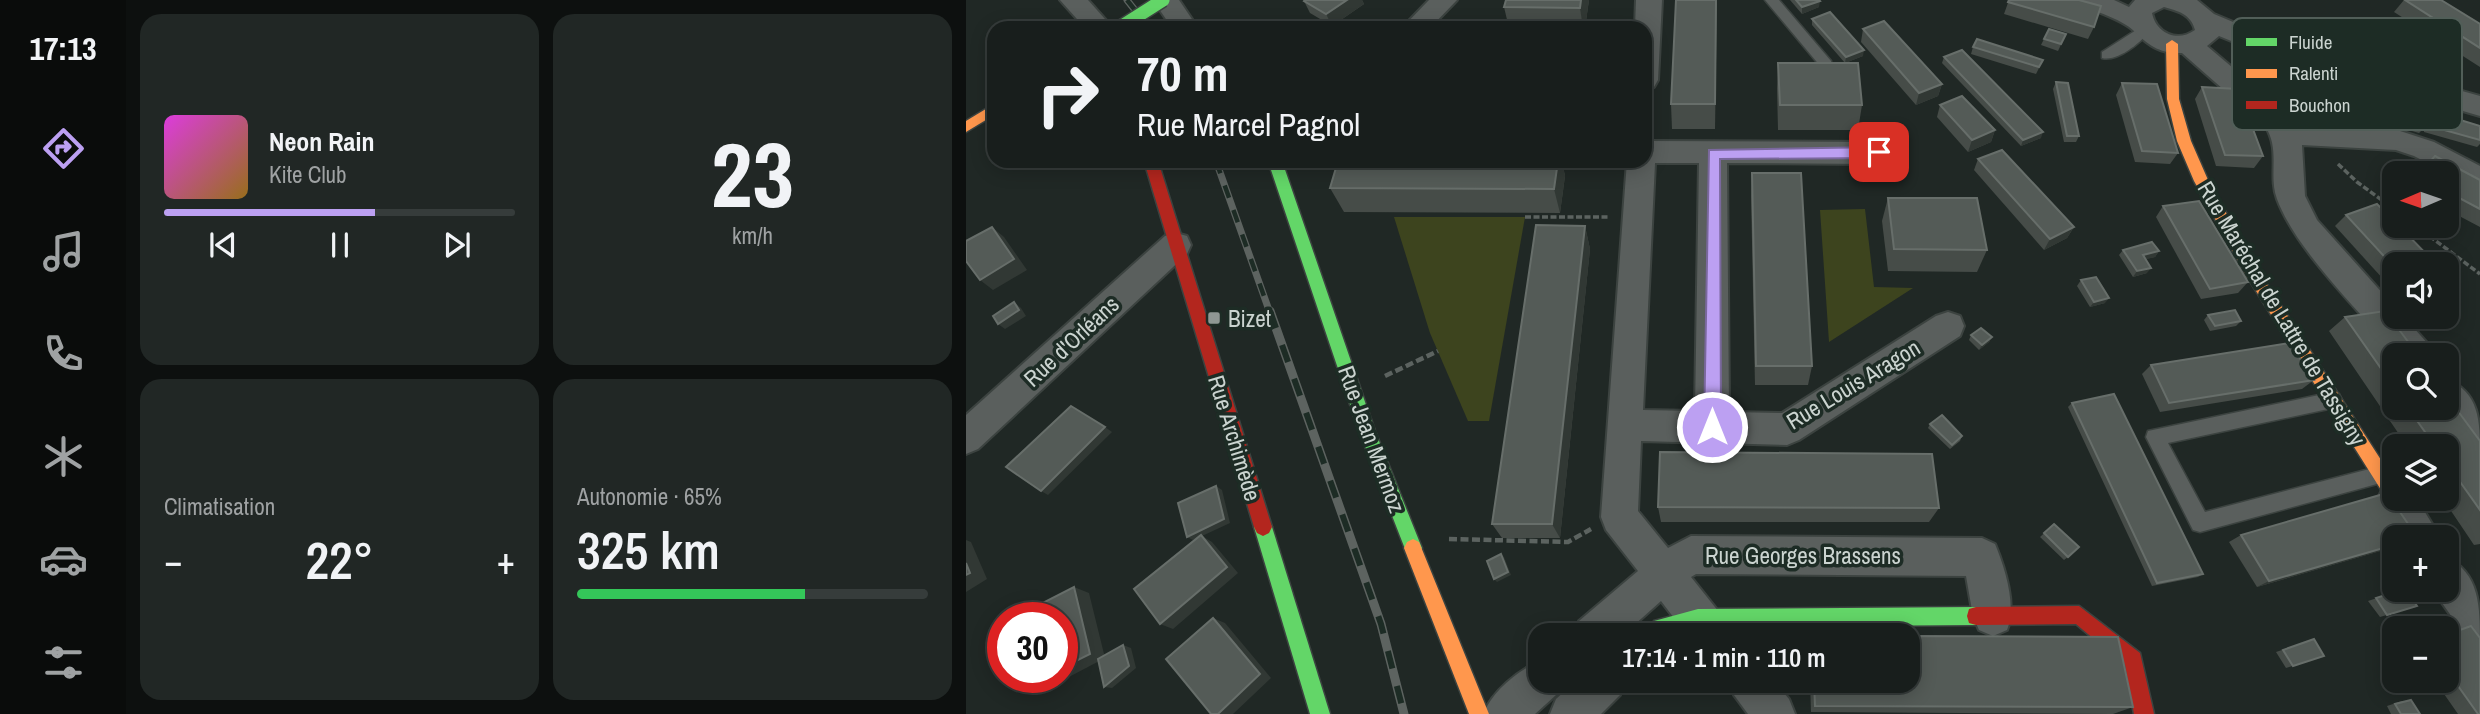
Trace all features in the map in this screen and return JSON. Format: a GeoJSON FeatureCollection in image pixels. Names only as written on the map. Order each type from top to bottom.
{"type":"FeatureCollection","features":[{"type":"Feature","properties":{"kind":"street"},"geometry":{"type":"LineString","coordinates":[[1073,0],[1093,21]]}},
{"type":"Feature","properties":{"kind":"street"},"geometry":{"type":"LineString","coordinates":[[1130,21],[1164,0],[1180,21]]}},
{"type":"Feature","properties":{"kind":"street"},"geometry":{"type":"LineString","coordinates":[[1422,21],[1444,0]]}},
{"type":"Feature","properties":{"kind":"street"},"geometry":{"type":"LineString","coordinates":[[1648,21],[1649,0]]}},
{"type":"Feature","properties":{"kind":"street"},"geometry":{"type":"LineString","coordinates":[[2093,0],[2151,11],[2181,2],[2193,27],[2232,71]]}},
{"type":"Feature","properties":{"kind":"street"},"geometry":{"type":"LineString","coordinates":[[2119,0],[2151,11]]}},
{"type":"Feature","properties":{"kind":"street"},"geometry":{"type":"LineString","coordinates":[[2151,11],[2161,41],[2193,27],[2232,40]]}},
{"type":"Feature","properties":{"kind":"street","name":"Rue Maréchal de Lattre de Tassigny"},"geometry":{"type":"LineString","coordinates":[[2193,27],[2173,99],[2184,141],[2201,181],[2251,271],[2382,477]]}},
{"type":"Feature","properties":{"kind":"street"},"geometry":{"type":"LineString","coordinates":[[2462,101],[2480,106]]}},
{"type":"Feature","properties":{"kind":"street"},"geometry":{"type":"LineString","coordinates":[[966,127],[987,114]]}},
{"type":"Feature","properties":{"kind":"street"},"geometry":{"type":"LineString","coordinates":[[2282,130],[2289,151],[2290,196],[2306,228],[2407,343]]}},
{"type":"Feature","properties":{"kind":"street"},"geometry":{"type":"LineString","coordinates":[[2285,134],[2397,140],[2424,149],[2480,179]]}},
{"type":"Feature","properties":{"kind":"street"},"geometry":{"type":"LineString","coordinates":[[1652,152],[1879,152],[1891,166]]}},
{"type":"Feature","properties":{"kind":"street"},"geometry":{"type":"LineString","coordinates":[[1712,427],[1713,154]]}},
{"type":"Feature","properties":{"kind":"street","name":"Rue Archimède"},"geometry":{"type":"LineString","coordinates":[[1153,168],[1320,714]]}},
{"type":"Feature","properties":{"kind":"street","name":"Rue Jean Mermoz"},"geometry":{"type":"LineString","coordinates":[[1277,168],[1367,431],[1479,714]]}},
{"type":"Feature","properties":{"kind":"street"},"geometry":{"type":"LineString","coordinates":[[1640,168],[1623,425],[1609,521],[1663,573],[1703,623]]}},
{"type":"Feature","properties":{"kind":"street","name":"Rue d'Orléans"},"geometry":{"type":"LineString","coordinates":[[966,438],[1176,245]]}},
{"type":"Feature","properties":{"kind":"street","name":"Rue Louis Aragon"},"geometry":{"type":"LineString","coordinates":[[1623,425],[1787,429],[1948,326]]}},
{"type":"Feature","properties":{"kind":"street"},"geometry":{"type":"LineString","coordinates":[[2459,411],[2480,438]]}},
{"type":"Feature","properties":{"kind":"street","name":"Rue Georges Brassens"},"geometry":{"type":"LineString","coordinates":[[1607,623],[1663,573],[1692,555],[1982,556],[1993,616]]}},
{"type":"Feature","properties":{"kind":"street"},"geometry":{"type":"LineString","coordinates":[[2459,594],[2480,623]]}},
{"type":"Feature","properties":{"kind":"street"},"geometry":{"type":"LineString","coordinates":[[1791,623],[2079,615],[2133,660],[2144,714]]}},
{"type":"Feature","properties":{"kind":"street"},"geometry":{"type":"LineString","coordinates":[[1504,714],[1528,693]]}},
{"type":"Feature","properties":{"kind":"street"},"geometry":{"type":"LineString","coordinates":[[1571,714],[1593,693]]}},
{"type":"Feature","properties":{"kind":"street"},"geometry":{"type":"LineString","coordinates":[[1757,693],[1774,714]]}},
{"type":"Feature","properties":{"kind":"lane"},"geometry":{"type":"LineString","coordinates":[[1772,0],[1826,64]]}},
{"type":"Feature","properties":{"kind":"lane"},"geometry":{"type":"LineString","coordinates":[[2107,55],[2127,44],[2151,11]]}},
{"type":"Feature","properties":{"kind":"lane"},"geometry":{"type":"LineString","coordinates":[[2333,400],[2155,437],[2200,523],[2382,491]]}},
{"type":"Feature","properties":{"kind":"path"},"geometry":{"type":"LineString","coordinates":[[2329,155],[2357,182],[2382,200]]}},
{"type":"Feature","properties":{"kind":"path"},"geometry":{"type":"LineString","coordinates":[[1525,217],[1618,217]]}},
{"type":"Feature","properties":{"kind":"path"},"geometry":{"type":"LineString","coordinates":[[2432,238],[2480,274]]}},
{"type":"Feature","properties":{"kind":"path"},"geometry":{"type":"LineString","coordinates":[[1377,380],[1438,351]]}},
{"type":"Feature","properties":{"kind":"path"},"geometry":{"type":"LineString","coordinates":[[1441,538],[1568,542],[1609,521]]}},
{"type":"Feature","properties":{"kind":"green space"},"geometry":{"type":"Polygon","coordinates":[[[1865,209],[1874,287],[1913,288],[1829,342],[1820,210],[1865,209]]]}},
{"type":"Feature","properties":{"kind":"green space"},"geometry":{"type":"Polygon","coordinates":[[[1394,217],[1525,217],[1489,421],[1468,421],[1430,333],[1394,217]]]}},
{"type":"Feature","properties":{"kind":"building"},"geometry":{"type":"Polygon","coordinates":[[[1305,0],[1347,0],[1326,14],[1305,0]]]}},
{"type":"Feature","properties":{"kind":"building"},"geometry":{"type":"Polygon","coordinates":[[[1506,0],[1581,0],[1580,8],[1504,7],[1506,0]]]}},
{"type":"Feature","properties":{"kind":"building"},"geometry":{"type":"Polygon","coordinates":[[[1676,0],[1716,0],[1715,104],[1671,104],[1676,0]]]}},
{"type":"Feature","properties":{"kind":"building"},"geometry":{"type":"Polygon","coordinates":[[[1796,0],[1819,0],[1820,1],[1802,7],[1796,0]]]}},
{"type":"Feature","properties":{"kind":"building"},"geometry":{"type":"Polygon","coordinates":[[[2079,0],[2101,6],[2094,27],[2008,2],[2079,0]]]}},
{"type":"Feature","properties":{"kind":"building"},"geometry":{"type":"Polygon","coordinates":[[[2405,0],[2441,0],[2480,24],[2480,48],[2462,36],[2462,18],[2433,18],[2405,0]]]}},
{"type":"Feature","properties":{"kind":"building"},"geometry":{"type":"Polygon","coordinates":[[[1830,12],[1864,50],[1846,57],[1812,19],[1830,12]]]}},
{"type":"Feature","properties":{"kind":"building"},"geometry":{"type":"Polygon","coordinates":[[[1884,21],[1942,84],[1919,93],[1863,29],[1884,21]]]}},
{"type":"Feature","properties":{"kind":"building"},"geometry":{"type":"Polygon","coordinates":[[[2049,29],[2066,34],[2061,44],[2044,39],[2049,29]]]}},
{"type":"Feature","properties":{"kind":"building"},"geometry":{"type":"Polygon","coordinates":[[[1977,39],[2043,60],[2039,67],[1973,47],[1977,39]]]}},
{"type":"Feature","properties":{"kind":"building"},"geometry":{"type":"Polygon","coordinates":[[[1962,50],[2043,132],[2023,140],[1944,57],[1962,50]]]}},
{"type":"Feature","properties":{"kind":"building"},"geometry":{"type":"Polygon","coordinates":[[[1778,63],[1858,63],[1862,105],[1780,105],[1778,63]]]}},
{"type":"Feature","properties":{"kind":"building"},"geometry":{"type":"Polygon","coordinates":[[[2056,82],[2068,83],[2079,136],[2067,136],[2056,82]]]}},
{"type":"Feature","properties":{"kind":"building"},"geometry":{"type":"Polygon","coordinates":[[[2122,83],[2157,84],[2178,153],[2142,151],[2122,83]]]}},
{"type":"Feature","properties":{"kind":"building"},"geometry":{"type":"Polygon","coordinates":[[[2202,87],[2232,89],[2232,130],[2253,130],[2263,156],[2225,155],[2202,87]]]}},
{"type":"Feature","properties":{"kind":"building"},"geometry":{"type":"Polygon","coordinates":[[[1962,96],[1995,130],[1972,140],[1940,105],[1962,96]]]}},
{"type":"Feature","properties":{"kind":"building"},"geometry":{"type":"Polygon","coordinates":[[[2462,120],[2480,126],[2480,140],[2444,130],[2462,130],[2462,120]]]}},
{"type":"Feature","properties":{"kind":"building"},"geometry":{"type":"Polygon","coordinates":[[[2002,150],[2074,227],[2050,239],[1978,159],[2002,150]]]}},
{"type":"Feature","properties":{"kind":"building"},"geometry":{"type":"Polygon","coordinates":[[[2435,156],[2444,161],[2431,161],[2435,156]]]}},
{"type":"Feature","properties":{"kind":"building"},"geometry":{"type":"Polygon","coordinates":[[[1336,168],[1557,168],[1554,189],[1330,188],[1336,168]]]}},
{"type":"Feature","properties":{"kind":"building"},"geometry":{"type":"Polygon","coordinates":[[[2459,169],[2480,180],[2480,209],[2459,198],[2459,169]]]}},
{"type":"Feature","properties":{"kind":"building"},"geometry":{"type":"Polygon","coordinates":[[[1752,173],[1801,173],[1812,366],[1756,366],[1752,173]]]}},
{"type":"Feature","properties":{"kind":"building"},"geometry":{"type":"Polygon","coordinates":[[[1888,198],[1977,198],[1987,250],[1894,249],[1888,198]]]}},
{"type":"Feature","properties":{"kind":"building"},"geometry":{"type":"Polygon","coordinates":[[[2199,201],[2248,282],[2210,289],[2163,206],[2199,201]]]}},
{"type":"Feature","properties":{"kind":"building"},"geometry":{"type":"Polygon","coordinates":[[[2377,204],[2382,209],[2382,238],[2411,238],[2424,252],[2382,254],[2346,215],[2377,204]]]}},
{"type":"Feature","properties":{"kind":"building"},"geometry":{"type":"Polygon","coordinates":[[[1536,225],[1585,226],[1552,524],[1492,524],[1536,225]]]}},
{"type":"Feature","properties":{"kind":"building"},"geometry":{"type":"Polygon","coordinates":[[[992,227],[1014,259],[980,280],[966,261],[966,241],[992,227]]]}},
{"type":"Feature","properties":{"kind":"building"},"geometry":{"type":"Polygon","coordinates":[[[2152,242],[2159,251],[2143,255],[2151,268],[2137,271],[2123,250],[2152,242]]]}},
{"type":"Feature","properties":{"kind":"building"},"geometry":{"type":"Polygon","coordinates":[[[2096,277],[2109,298],[2094,302],[2081,280],[2096,277]]]}},
{"type":"Feature","properties":{"kind":"building"},"geometry":{"type":"Polygon","coordinates":[[[1014,302],[1019,310],[998,324],[993,316],[1014,302]]]}},
{"type":"Feature","properties":{"kind":"building"},"geometry":{"type":"Polygon","coordinates":[[[2235,310],[2241,321],[2215,326],[2208,315],[2235,310]]]}},
{"type":"Feature","properties":{"kind":"building"},"geometry":{"type":"Polygon","coordinates":[[[2382,311],[2382,329],[2398,329],[2409,343],[2382,343],[2382,370],[2345,317],[2382,311]]]}},
{"type":"Feature","properties":{"kind":"building"},"geometry":{"type":"Polygon","coordinates":[[[1981,328],[1992,337],[1982,345],[1971,335],[1981,328]]]}},
{"type":"Feature","properties":{"kind":"building"},"geometry":{"type":"Polygon","coordinates":[[[2290,343],[2314,380],[2169,403],[2151,365],[2290,343]]]}},
{"type":"Feature","properties":{"kind":"building"},"geometry":{"type":"Polygon","coordinates":[[[2114,394],[2203,574],[2157,583],[2072,403],[2114,394]]]}},
{"type":"Feature","properties":{"kind":"building"},"geometry":{"type":"Polygon","coordinates":[[[1071,406],[1105,427],[1041,491],[1006,467],[1071,406]]]}},
{"type":"Feature","properties":{"kind":"building"},"geometry":{"type":"Polygon","coordinates":[[[2459,413],[2480,441],[2480,510],[2459,480],[2459,434],[2426,434],[2417,420],[2459,420],[2459,413]]]}},
{"type":"Feature","properties":{"kind":"building"},"geometry":{"type":"Polygon","coordinates":[[[1942,415],[1962,436],[1952,445],[1930,424],[1942,415]]]}},
{"type":"Feature","properties":{"kind":"building"},"geometry":{"type":"Polygon","coordinates":[[[1660,452],[1932,454],[1939,508],[1658,507],[1660,452]]]}},
{"type":"Feature","properties":{"kind":"building"},"geometry":{"type":"Polygon","coordinates":[[[1216,486],[1224,519],[1187,537],[1178,503],[1216,486]]]}},
{"type":"Feature","properties":{"kind":"building"},"geometry":{"type":"Polygon","coordinates":[[[2382,494],[2382,511],[2399,511],[2409,525],[2382,525],[2382,548],[2269,581],[2241,535],[2382,494]]]}},
{"type":"Feature","properties":{"kind":"building"},"geometry":{"type":"Polygon","coordinates":[[[2054,524],[2079,547],[2068,557],[2044,533],[2054,524]]]}},
{"type":"Feature","properties":{"kind":"building"},"geometry":{"type":"Polygon","coordinates":[[[1201,535],[1227,567],[1160,624],[1134,589],[1201,535]]]}},
{"type":"Feature","properties":{"kind":"building"},"geometry":{"type":"Polygon","coordinates":[[[1501,554],[1508,572],[1494,579],[1487,561],[1501,554]]]}},
{"type":"Feature","properties":{"kind":"building"},"geometry":{"type":"Polygon","coordinates":[[[1074,587],[1078,602],[1045,602],[1074,587]]]}},
{"type":"Feature","properties":{"kind":"building"},"geometry":{"type":"Polygon","coordinates":[[[2382,596],[2382,602],[2414,602],[2417,606],[2387,615],[2376,598],[2382,596]]]}},
{"type":"Feature","properties":{"kind":"building"},"geometry":{"type":"Polygon","coordinates":[[[1078,604],[1090,654],[1078,660],[1078,604]]]}},
{"type":"Feature","properties":{"kind":"building"},"geometry":{"type":"Polygon","coordinates":[[[1213,618],[1260,674],[1218,714],[1211,714],[1166,659],[1213,618]]]}},
{"type":"Feature","properties":{"kind":"building"},"geometry":{"type":"Polygon","coordinates":[[[2471,626],[2480,638],[2480,714],[2459,687],[2459,630],[2471,626]]]}},
{"type":"Feature","properties":{"kind":"building"},"geometry":{"type":"Polygon","coordinates":[[[1920,636],[2118,637],[2133,707],[1815,706],[1814,693],[1920,693],[1920,636]]]}},
{"type":"Feature","properties":{"kind":"building"},"geometry":{"type":"Polygon","coordinates":[[[2314,639],[2324,656],[2293,666],[2283,650],[2314,639]]]}},
{"type":"Feature","properties":{"kind":"building"},"geometry":{"type":"Polygon","coordinates":[[[1123,645],[1129,666],[1104,687],[1098,659],[1123,645]]]}},
{"type":"Feature","properties":{"kind":"building"},"geometry":{"type":"Polygon","coordinates":[[[2411,700],[2420,714],[2401,714],[2395,704],[2411,700]]]}},
{"type":"Feature","properties":{"kind":"railway"},"geometry":{"type":"LineString","coordinates":[[1127,0],[1144,21]]}},
{"type":"Feature","properties":{"kind":"railway"},"geometry":{"type":"LineString","coordinates":[[1218,168],[1270,313]]}},
{"type":"Feature","properties":{"kind":"railway"},"geometry":{"type":"LineString","coordinates":[[1270,311],[1381,624],[1404,714]]}},
{"type":"Feature","properties":{"kind":"traffic: fast"},"geometry":{"type":"LineString","coordinates":[[1130,21],[1163,0]]}},
{"type":"Feature","properties":{"kind":"traffic: fast"},"geometry":{"type":"LineString","coordinates":[[1277,168],[1367,431],[1413,548]]}},
{"type":"Feature","properties":{"kind":"traffic: fast"},"geometry":{"type":"LineString","coordinates":[[1263,527],[1320,714]]}},
{"type":"Feature","properties":{"kind":"traffic: fast"},"geometry":{"type":"LineString","coordinates":[[1680,623],[1698,618],[1976,616]]}},
{"type":"Feature","properties":{"kind":"traffic: slow"},"geometry":{"type":"LineString","coordinates":[[2172,44],[2173,99],[2184,141],[2201,181],[2251,271],[2382,476]]}},
{"type":"Feature","properties":{"kind":"traffic: slow"},"geometry":{"type":"LineString","coordinates":[[966,127],[987,114]]}},
{"type":"Feature","properties":{"kind":"traffic: slow"},"geometry":{"type":"LineString","coordinates":[[1413,548],[1479,714]]}},
{"type":"Feature","properties":{"kind":"traffic: jam"},"geometry":{"type":"LineString","coordinates":[[1153,168],[1263,527]]}},
{"type":"Feature","properties":{"kind":"traffic: jam"},"geometry":{"type":"LineString","coordinates":[[1976,616],[2079,615],[2133,660],[2144,714]]}},
{"type":"Feature","properties":{"kind":"place","name":"Bizet"},"geometry":{"type":"Point","coordinates":[1214,318]}},
{"type":"Feature","properties":{"kind":"route"},"geometry":{"type":"LineString","coordinates":[[1712,427],[1713,154],[1879,152]]}}]}
